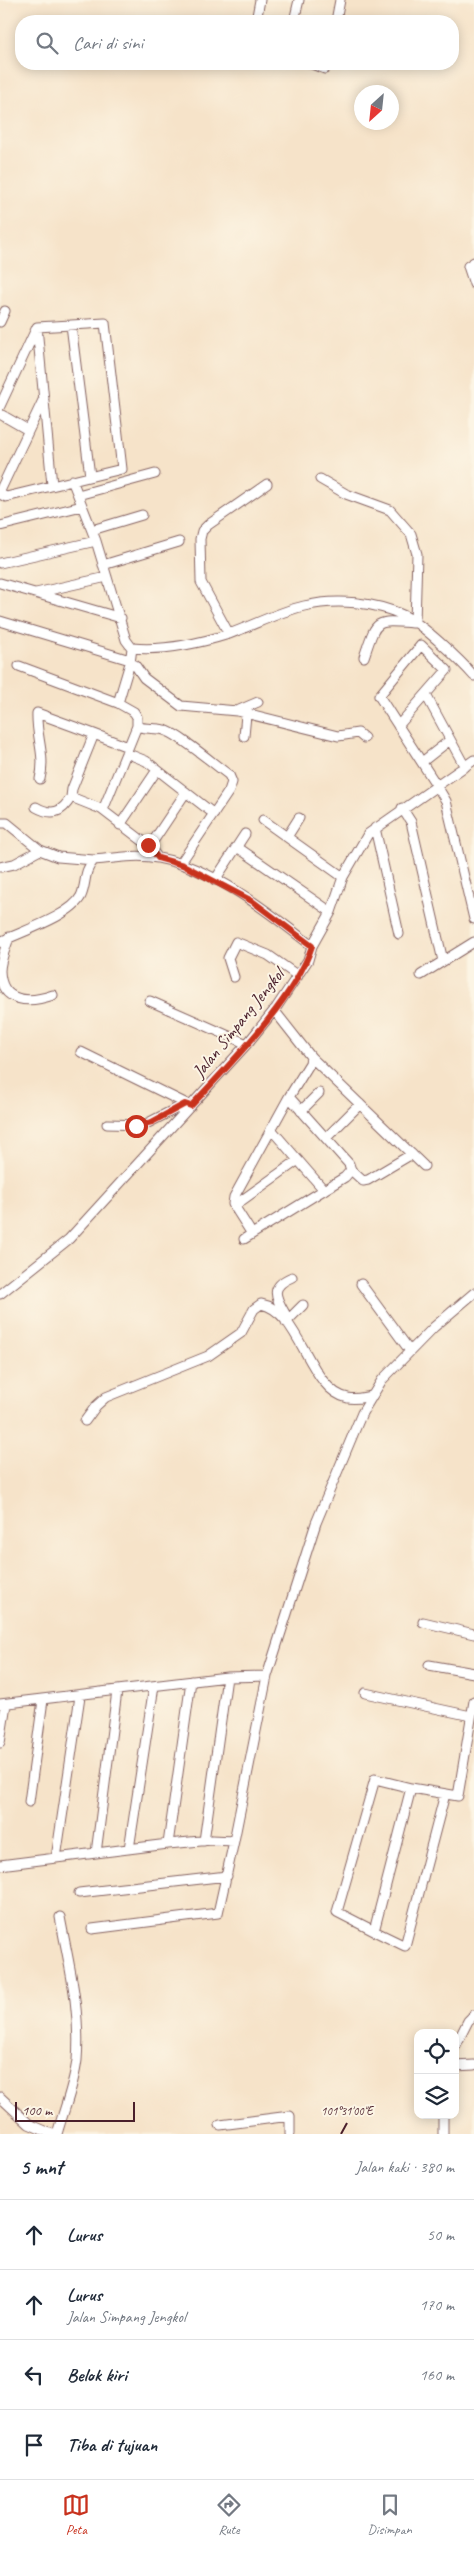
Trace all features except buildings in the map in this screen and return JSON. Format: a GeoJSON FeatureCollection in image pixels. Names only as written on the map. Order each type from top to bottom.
{"type":"FeatureCollection","features":[{"type":"Feature","properties":{"kind":"street"},"geometry":{"type":"LineString","coordinates":[[257,15],[260,0]]}},
{"type":"Feature","properties":{"kind":"street"},"geometry":{"type":"LineString","coordinates":[[295,15],[299,0]]}},
{"type":"Feature","properties":{"kind":"street"},"geometry":{"type":"LineString","coordinates":[[337,15],[340,0]]}},
{"type":"Feature","properties":{"kind":"street"},"geometry":{"type":"LineString","coordinates":[[473,279],[468,266],[474,262]]}},
{"type":"Feature","properties":{"kind":"street"},"geometry":{"type":"LineString","coordinates":[[0,322],[5,311]]}},
{"type":"Feature","properties":{"kind":"street"},"geometry":{"type":"LineString","coordinates":[[37,327],[105,323],[122,469],[6,497],[0,494],[44,397]]}},
{"type":"Feature","properties":{"kind":"street"},"geometry":{"type":"LineString","coordinates":[[71,325],[90,476]]}},
{"type":"Feature","properties":{"kind":"street"},"geometry":{"type":"LineString","coordinates":[[37,327],[52,485]]}},
{"type":"Feature","properties":{"kind":"street"},"geometry":{"type":"LineString","coordinates":[[0,406],[37,327]]}},
{"type":"Feature","properties":{"kind":"street"},"geometry":{"type":"LineString","coordinates":[[0,414],[28,430]]}},
{"type":"Feature","properties":{"kind":"street"},"geometry":{"type":"LineString","coordinates":[[78,495],[155,474]]}},
{"type":"Feature","properties":{"kind":"street"},"geometry":{"type":"LineString","coordinates":[[320,479],[346,494],[390,510],[411,534],[418,554],[415,623]]}},
{"type":"Feature","properties":{"kind":"street"},"geometry":{"type":"LineString","coordinates":[[72,480],[92,530],[121,618],[126,640],[132,648],[130,662],[118,703]]}},
{"type":"Feature","properties":{"kind":"street"},"geometry":{"type":"LineString","coordinates":[[229,634],[201,582],[200,539],[208,525],[267,484]]}},
{"type":"Feature","properties":{"kind":"street"},"geometry":{"type":"LineString","coordinates":[[0,526],[82,506]]}},
{"type":"Feature","properties":{"kind":"street"},"geometry":{"type":"LineString","coordinates":[[92,530],[142,515]]}},
{"type":"Feature","properties":{"kind":"street"},"geometry":{"type":"LineString","coordinates":[[0,563],[96,542]]}},
{"type":"Feature","properties":{"kind":"street"},"geometry":{"type":"LineString","coordinates":[[102,564],[179,542]]}},
{"type":"Feature","properties":{"kind":"street"},"geometry":{"type":"LineString","coordinates":[[36,593],[107,577]]}},
{"type":"Feature","properties":{"kind":"street"},"geometry":{"type":"LineString","coordinates":[[0,583],[121,618]]}},
{"type":"Feature","properties":{"kind":"street"},"geometry":{"type":"LineString","coordinates":[[132,648],[157,650],[174,648],[229,634],[304,606],[331,602],[358,603],[406,616],[462,662],[474,676]]}},
{"type":"Feature","properties":{"kind":"street"},"geometry":{"type":"LineString","coordinates":[[0,621],[135,664],[144,678],[156,689],[181,706],[237,711],[246,715],[338,736],[358,733],[364,738]]}},
{"type":"Feature","properties":{"kind":"street"},"geometry":{"type":"LineString","coordinates":[[364,657],[375,627],[385,621],[415,623]]}},
{"type":"Feature","properties":{"kind":"street"},"geometry":{"type":"LineString","coordinates":[[398,726],[447,670],[421,645],[379,696],[398,726],[422,762],[446,801],[474,919]]}},
{"type":"Feature","properties":{"kind":"street"},"geometry":{"type":"LineString","coordinates":[[19,666],[118,703],[134,712],[137,717],[137,726],[103,810]]}},
{"type":"Feature","properties":{"kind":"street"},"geometry":{"type":"LineString","coordinates":[[426,695],[465,767]]}},
{"type":"Feature","properties":{"kind":"street"},"geometry":{"type":"LineString","coordinates":[[237,711],[258,702]]}},
{"type":"Feature","properties":{"kind":"street"},"geometry":{"type":"LineString","coordinates":[[40,779],[44,762],[38,735],[37,713],[94,734],[127,750],[146,761],[214,814]]}},
{"type":"Feature","properties":{"kind":"street"},"geometry":{"type":"LineString","coordinates":[[244,736],[246,715]]}},
{"type":"Feature","properties":{"kind":"street"},"geometry":{"type":"LineString","coordinates":[[137,726],[147,730],[165,730],[229,775],[232,782],[229,791],[180,864]]}},
{"type":"Feature","properties":{"kind":"street"},"geometry":{"type":"LineString","coordinates":[[36,807],[55,813],[62,811],[71,797],[72,789],[94,734]]}},
{"type":"Feature","properties":{"kind":"street"},"geometry":{"type":"LineString","coordinates":[[422,762],[450,740]]}},
{"type":"Feature","properties":{"kind":"street","name":"Jalan Simpang Jengkol"},"geometry":{"type":"LineString","coordinates":[[0,1294],[69,1239],[188,1105],[247,1044],[274,1010],[308,960],[312,946],[331,912],[343,878],[361,845],[375,828],[474,761]]}},
{"type":"Feature","properties":{"kind":"street"},"geometry":{"type":"LineString","coordinates":[[120,825],[158,770]]}},
{"type":"Feature","properties":{"kind":"street"},"geometry":{"type":"LineString","coordinates":[[150,846],[186,792]]}},
{"type":"Feature","properties":{"kind":"street"},"geometry":{"type":"LineString","coordinates":[[71,797],[103,810],[120,825],[150,846],[158,858]]}},
{"type":"Feature","properties":{"kind":"street"},"geometry":{"type":"LineString","coordinates":[[402,808],[411,822],[443,961]]}},
{"type":"Feature","properties":{"kind":"street"},"geometry":{"type":"LineString","coordinates":[[287,837],[299,818]]}},
{"type":"Feature","properties":{"kind":"street"},"geometry":{"type":"LineString","coordinates":[[263,820],[343,878]]}},
{"type":"Feature","properties":{"kind":"street"},"geometry":{"type":"LineString","coordinates":[[0,823],[7,823],[40,850],[58,856],[94,860],[131,856],[158,858],[180,864],[215,880],[252,901],[312,946]]}},
{"type":"Feature","properties":{"kind":"street"},"geometry":{"type":"LineString","coordinates":[[375,828],[399,934]]}},
{"type":"Feature","properties":{"kind":"street"},"geometry":{"type":"LineString","coordinates":[[215,880],[245,834]]}},
{"type":"Feature","properties":{"kind":"street"},"geometry":{"type":"LineString","coordinates":[[237,847],[331,912]]}},
{"type":"Feature","properties":{"kind":"street"},"geometry":{"type":"LineString","coordinates":[[0,867],[14,864],[40,850]]}},
{"type":"Feature","properties":{"kind":"street"},"geometry":{"type":"LineString","coordinates":[[53,995],[26,1001],[16,998],[7,990],[0,973],[4,939],[31,929],[74,904],[81,895],[87,867],[94,860]]}},
{"type":"Feature","properties":{"kind":"street"},"geometry":{"type":"LineString","coordinates":[[234,977],[228,958],[236,942],[268,954],[298,976]]}},
{"type":"Feature","properties":{"kind":"street"},"geometry":{"type":"LineString","coordinates":[[421,975],[474,942]]}},
{"type":"Feature","properties":{"kind":"street"},"geometry":{"type":"LineString","coordinates":[[150,1001],[247,1044]]}},
{"type":"Feature","properties":{"kind":"street"},"geometry":{"type":"LineString","coordinates":[[274,1010],[311,1057],[424,1166]]}},
{"type":"Feature","properties":{"kind":"street"},"geometry":{"type":"LineString","coordinates":[[81,1052],[188,1105]]}},
{"type":"Feature","properties":{"kind":"street"},"geometry":{"type":"LineString","coordinates":[[311,1057],[310,1063],[236,1191],[233,1202],[234,1206],[248,1237],[348,1175],[351,1170]]}},
{"type":"Feature","properties":{"kind":"street"},"geometry":{"type":"LineString","coordinates":[[301,1111],[319,1093]]}},
{"type":"Feature","properties":{"kind":"street"},"geometry":{"type":"LineString","coordinates":[[289,1097],[349,1164],[351,1170],[363,1181],[368,1180],[412,1154]]}},
{"type":"Feature","properties":{"kind":"street"},"geometry":{"type":"LineString","coordinates":[[326,1138],[360,1104]]}},
{"type":"Feature","properties":{"kind":"street"},"geometry":{"type":"LineString","coordinates":[[107,1124],[144,1125],[188,1105]]}},
{"type":"Feature","properties":{"kind":"street"},"geometry":{"type":"LineString","coordinates":[[271,1129],[324,1190]]}},
{"type":"Feature","properties":{"kind":"street"},"geometry":{"type":"LineString","coordinates":[[234,1206],[298,1160]]}},
{"type":"Feature","properties":{"kind":"street"},"geometry":{"type":"LineString","coordinates":[[292,1277],[280,1283],[276,1289],[277,1297],[287,1321],[330,1388],[346,1398],[371,1396]]}},
{"type":"Feature","properties":{"kind":"street"},"geometry":{"type":"LineString","coordinates":[[361,1284],[410,1351]]}},
{"type":"Feature","properties":{"kind":"street"},"geometry":{"type":"LineString","coordinates":[[92,1929],[218,1913],[267,1676],[321,1508],[348,1442],[371,1396],[382,1380],[410,1351],[474,1292]]}},
{"type":"Feature","properties":{"kind":"street"},"geometry":{"type":"LineString","coordinates":[[86,1421],[96,1406],[106,1397],[198,1361],[235,1339],[242,1334],[254,1309],[260,1304],[272,1308],[287,1321]]}},
{"type":"Feature","properties":{"kind":"street"},"geometry":{"type":"LineString","coordinates":[[287,1321],[303,1305]]}},
{"type":"Feature","properties":{"kind":"street"},"geometry":{"type":"LineString","coordinates":[[423,1622],[474,1634]]}},
{"type":"Feature","properties":{"kind":"street"},"geometry":{"type":"LineString","coordinates":[[429,1665],[474,1673]]}},
{"type":"Feature","properties":{"kind":"street"},"geometry":{"type":"LineString","coordinates":[[0,1743],[3,1704],[227,1677],[267,1676]]}},
{"type":"Feature","properties":{"kind":"street"},"geometry":{"type":"LineString","coordinates":[[204,1841],[227,1677]]}},
{"type":"Feature","properties":{"kind":"street"},"geometry":{"type":"LineString","coordinates":[[168,1844],[191,1681]]}},
{"type":"Feature","properties":{"kind":"street"},"geometry":{"type":"LineString","coordinates":[[128,1849],[154,1686]]}},
{"type":"Feature","properties":{"kind":"street"},"geometry":{"type":"LineString","coordinates":[[96,1853],[116,1691]]}},
{"type":"Feature","properties":{"kind":"street"},"geometry":{"type":"LineString","coordinates":[[365,1693],[471,1716]]}},
{"type":"Feature","properties":{"kind":"street"},"geometry":{"type":"LineString","coordinates":[[56,1858],[80,1696]]}},
{"type":"Feature","properties":{"kind":"street"},"geometry":{"type":"LineString","coordinates":[[29,1802],[43,1700]]}},
{"type":"Feature","properties":{"kind":"street"},"geometry":{"type":"LineString","coordinates":[[445,1794],[405,1946],[338,1912],[375,1779],[411,1788],[458,1796],[474,1702]]}},
{"type":"Feature","properties":{"kind":"street"},"geometry":{"type":"LineString","coordinates":[[374,1931],[411,1788]]}},
{"type":"Feature","properties":{"kind":"street"},"geometry":{"type":"LineString","coordinates":[[0,1865],[168,1844],[234,1841]]}},
{"type":"Feature","properties":{"kind":"street"},"geometry":{"type":"LineString","coordinates":[[79,1893],[227,1876]]}},
{"type":"Feature","properties":{"kind":"street"},"geometry":{"type":"LineString","coordinates":[[57,2134],[73,2083],[78,2022],[77,2004],[60,1917]]}},
{"type":"Feature","properties":{"kind":"street"},"geometry":{"type":"LineString","coordinates":[[459,2038],[468,2021],[474,2015]]}},
{"type":"Feature","properties":{"kind":"street"},"geometry":{"type":"LineString","coordinates":[[459,2066],[474,2064]]}},
{"type":"Feature","properties":{"kind":"street"},"geometry":{"type":"LineString","coordinates":[[0,2097],[29,2124],[52,2134]]}},
{"type":"Feature","properties":{"kind":"street"},"geometry":{"type":"LineString","coordinates":[[220,2126],[290,2116],[290,2134]]}},
{"type":"Feature","properties":{"kind":"street"},"geometry":{"type":"LineString","coordinates":[[442,2119],[443,2134]]}},
{"type":"Feature","properties":{"kind":"route"},"geometry":{"type":"LineString","coordinates":[[136,1126],[152,1122],[185,1104],[191,1106],[247,1044],[276,1008],[308,960],[312,946],[252,901],[229,887],[183,865],[158,858],[155,851],[148,845]]}}]}
